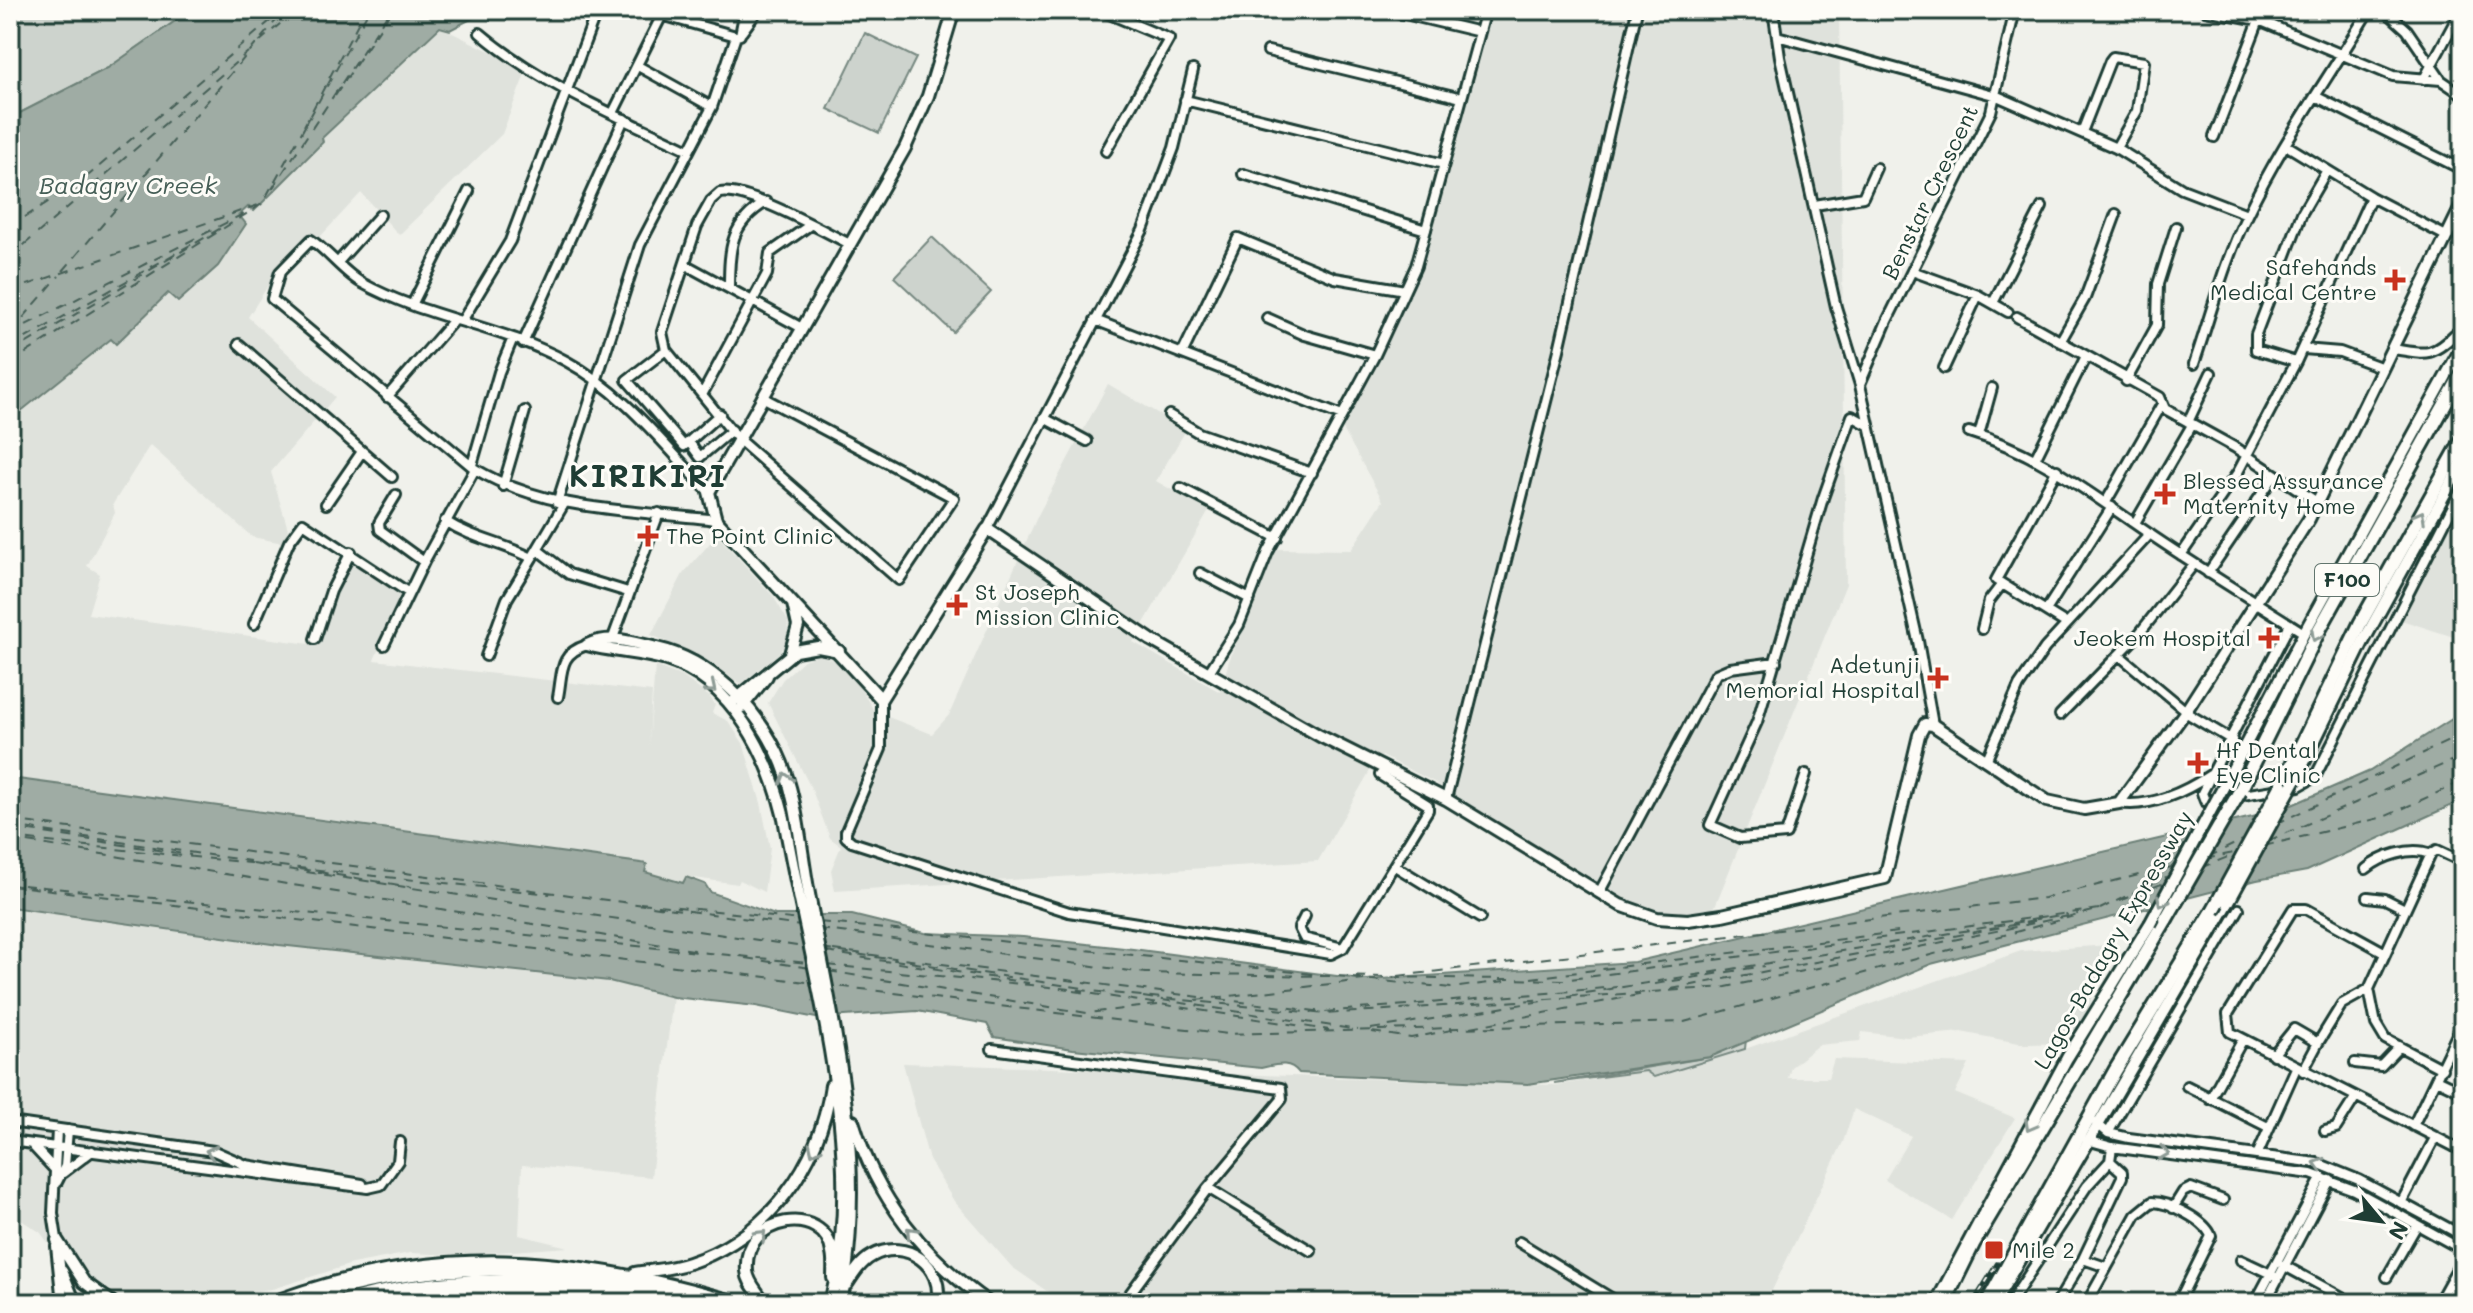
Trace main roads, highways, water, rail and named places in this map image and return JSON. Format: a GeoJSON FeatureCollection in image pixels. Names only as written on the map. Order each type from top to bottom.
{"type":"FeatureCollection","features":[{"type":"Feature","properties":{"kind":"highway","name":"Lagos-Badagry Expressway"},"geometry":{"type":"LineString","coordinates":[[1944,1303],[1973,1244],[2240,791],[2319,630],[2463,372]]}},
{"type":"Feature","properties":{"kind":"highway","name":"F100"},"geometry":{"type":"LineString","coordinates":[[1987,1303],[2115,1071],[2213,911],[2282,785],[2355,634],[2463,439]]}},
{"type":"Feature","properties":{"kind":"highway"},"geometry":{"type":"LineString","coordinates":[[512,1263],[545,1265]]}},
{"type":"Feature","properties":{"kind":"highway"},"geometry":{"type":"LineString","coordinates":[[292,1303],[402,1276],[512,1263],[545,1265],[718,1303]]}},
{"type":"Feature","properties":{"kind":"highway"},"geometry":{"type":"LineString","coordinates":[[396,1294],[546,1281],[586,1285],[670,1303]]}},
{"type":"Feature","properties":{"kind":"highway"},"geometry":{"type":"LineString","coordinates":[[338,1303],[428,1289]]}},
{"type":"Feature","properties":{"kind":"main road"},"geometry":{"type":"LineString","coordinates":[[954,10],[922,112],[762,397],[735,434],[709,492],[716,520],[842,653],[881,699],[987,529],[1151,640],[1320,736],[1446,799],[1620,905],[1657,918],[1688,920],[1722,915],[1885,878],[1919,735],[1925,724],[1933,725],[2038,796],[2058,805],[2084,809],[2119,803],[2186,712],[2317,502],[2463,203]]}},
{"type":"Feature","properties":{"kind":"main road","name":"Lagos-Badagry Expressway"},"geometry":{"type":"LineString","coordinates":[[1936,1303],[2067,1058],[2150,924],[2304,633],[2463,345]]}},
{"type":"Feature","properties":{"kind":"main road"},"geometry":{"type":"LineString","coordinates":[[1994,1303],[2096,1123],[2228,903],[2296,779],[2363,642],[2463,461]]}},
{"type":"Feature","properties":{"kind":"main road"},"geometry":{"type":"LineString","coordinates":[[789,655],[798,626],[792,602]]}},
{"type":"Feature","properties":{"kind":"main road"},"geometry":{"type":"LineString","coordinates":[[737,705],[699,678],[666,660],[587,645],[613,638],[674,652],[708,671],[737,705],[772,773],[796,855],[835,1069],[845,1184],[839,1289]]}},
{"type":"Feature","properties":{"kind":"main road"},"geometry":{"type":"LineString","coordinates":[[737,705],[789,655],[818,647],[842,653]]}},
{"type":"Feature","properties":{"kind":"main road"},"geometry":{"type":"LineString","coordinates":[[835,1069],[870,1169],[897,1217],[948,1270],[989,1303]]}},
{"type":"Feature","properties":{"kind":"main road"},"geometry":{"type":"LineString","coordinates":[[631,1274],[687,1264],[711,1255],[744,1234],[774,1208],[796,1183],[814,1152],[825,1121],[835,1069]]}},
{"type":"Feature","properties":{"kind":"main road"},"geometry":{"type":"LineString","coordinates":[[836,1302],[851,1248],[854,1193],[845,1093]]}},
{"type":"Feature","properties":{"kind":"main road"},"geometry":{"type":"LineString","coordinates":[[764,1303],[749,1280],[748,1250],[764,1230],[785,1221],[807,1224],[827,1241],[833,1252],[839,1289]]}},
{"type":"Feature","properties":{"kind":"main road"},"geometry":{"type":"LineString","coordinates":[[63,1303],[57,1240],[84,1282],[113,1303]]}},
{"type":"Feature","properties":{"kind":"main road"},"geometry":{"type":"LineString","coordinates":[[839,1289],[874,1254],[902,1251],[925,1261],[934,1271],[938,1284],[937,1303]]}},
{"type":"Feature","properties":{"kind":"main road"},"geometry":{"type":"LineString","coordinates":[[271,1303],[309,1288],[381,1271],[453,1262],[512,1263]]}},
{"type":"Feature","properties":{"kind":"main road"},"geometry":{"type":"LineString","coordinates":[[545,1265],[631,1274],[739,1303]]}},
{"type":"Feature","properties":{"kind":"main road"},"geometry":{"type":"LineString","coordinates":[[428,1289],[594,1297],[626,1303]]}},
{"type":"Feature","properties":{"kind":"main road"},"geometry":{"type":"LineString","coordinates":[[374,1303],[396,1294]]}},
{"type":"Feature","properties":{"kind":"main road"},"geometry":{"type":"LineString","coordinates":[[594,1297],[607,1303]]}},
{"type":"Feature","properties":{"kind":"water","name":"Badagry Creek"},"geometry":{"type":"Polygon","coordinates":[[[191,10],[488,10],[450,30],[440,27],[322,138],[323,142],[254,211],[249,206],[239,215],[246,224],[218,266],[178,302],[168,293],[116,344],[111,339],[10,420],[10,118],[108,68],[191,10]]]}},
{"type":"Feature","properties":{"kind":"water"},"geometry":{"type":"Polygon","coordinates":[[[2463,712],[2463,800],[2307,871],[2257,880],[1931,964],[1710,1057],[1528,1084],[1299,1073],[1287,1065],[1261,1068],[1073,1049],[994,1037],[987,1024],[917,1011],[816,1018],[756,1006],[673,997],[609,981],[279,945],[10,907],[10,778],[647,864],[645,872],[683,883],[686,877],[705,884],[710,892],[775,915],[852,915],[925,933],[1023,937],[1367,980],[1634,962],[2278,811],[2370,771],[2463,712]]]}},
{"type":"Feature","properties":{"kind":"railway"},"geometry":{"type":"LineString","coordinates":[[1973,1303],[1997,1264]]}},
{"type":"Feature","properties":{"kind":"place","name":"Safehands Medical Centre"},"geometry":{"type":"Point","coordinates":[2395,280]}},
{"type":"Feature","properties":{"kind":"place","name":"Blessed Assurance Maternity Home"},"geometry":{"type":"Point","coordinates":[2165,494]}},
{"type":"Feature","properties":{"kind":"place","name":"The Point Clinic"},"geometry":{"type":"Point","coordinates":[648,536]}},
{"type":"Feature","properties":{"kind":"place","name":"St Joseph Mission Clinic"},"geometry":{"type":"Point","coordinates":[957,605]}},
{"type":"Feature","properties":{"kind":"place","name":"Jeokem Hospital"},"geometry":{"type":"Point","coordinates":[2269,638]}},
{"type":"Feature","properties":{"kind":"place","name":"Adetunji Memorial Hospital"},"geometry":{"type":"Point","coordinates":[1938,678]}},
{"type":"Feature","properties":{"kind":"place","name":"Hf Dental Eye Clinic"},"geometry":{"type":"Point","coordinates":[2198,763]}},
{"type":"Feature","properties":{"kind":"place","name":"Mile 2"},"geometry":{"type":"Point","coordinates":[1994,1250]}},
{"type":"Feature","properties":{"kind":"district","name":"KIRIKIRI"},"geometry":{"type":"Point","coordinates":[648,477]}}]}
